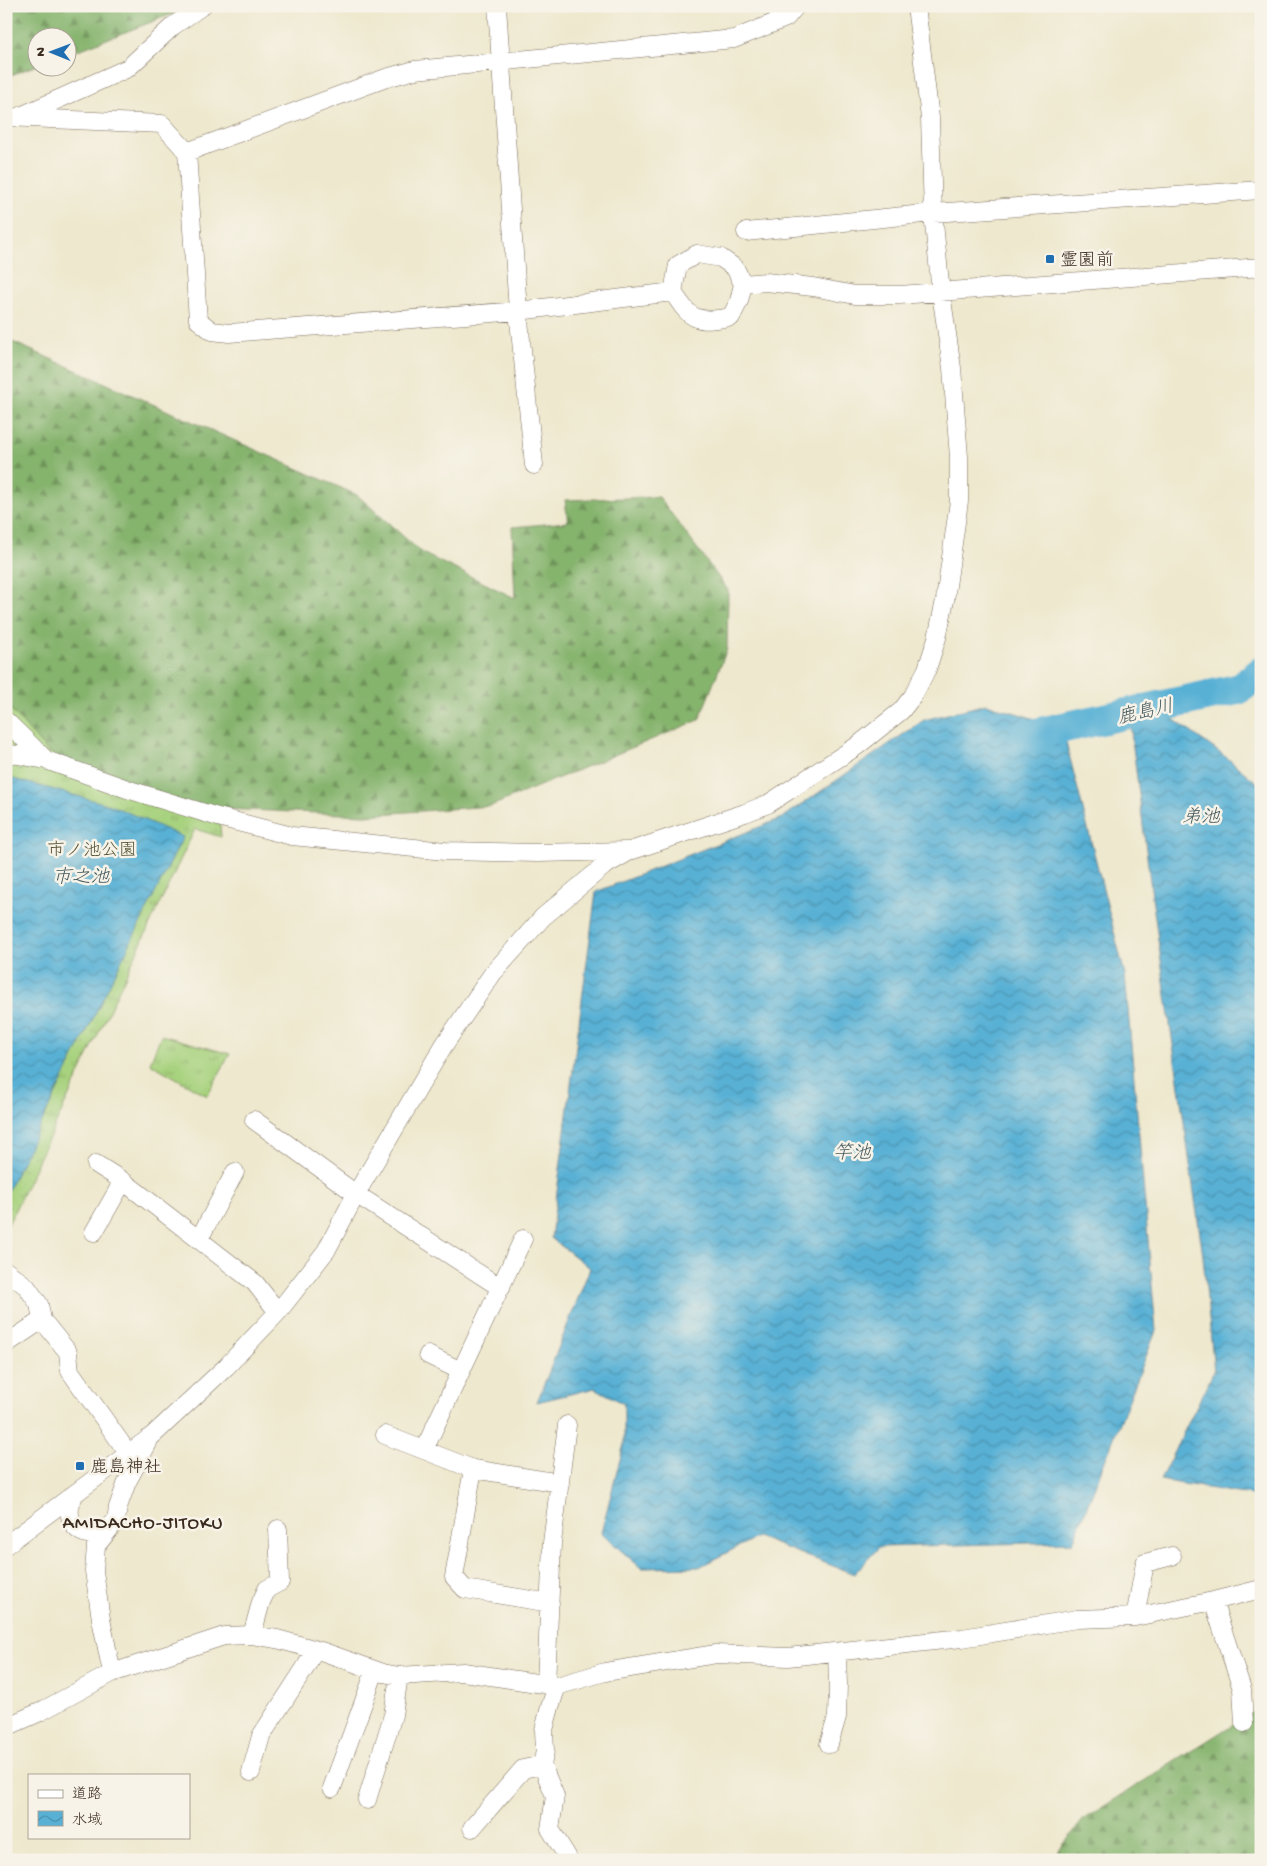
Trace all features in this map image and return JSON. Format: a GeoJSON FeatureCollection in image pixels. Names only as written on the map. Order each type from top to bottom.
{"type":"FeatureCollection","features":[{"type":"Feature","properties":{"kind":"street"},"geometry":{"type":"LineString","coordinates":[[173,26],[178,6]]}},
{"type":"Feature","properties":{"kind":"street"},"geometry":{"type":"LineString","coordinates":[[12,117],[128,68],[173,26],[202,6]]}},
{"type":"Feature","properties":{"kind":"street"},"geometry":{"type":"LineString","coordinates":[[497,6],[518,311],[534,465]]}},
{"type":"Feature","properties":{"kind":"street"},"geometry":{"type":"LineString","coordinates":[[187,152],[386,78],[415,70],[734,39],[786,18],[796,6]]}},
{"type":"Feature","properties":{"kind":"street"},"geometry":{"type":"LineString","coordinates":[[6,1545],[152,1436],[226,1367],[278,1312],[326,1251],[356,1194],[444,1045],[493,973],[542,917],[604,866],[630,851],[768,804],[857,746],[901,711],[913,696],[927,668],[937,638],[945,600],[959,501],[959,458],[952,368],[932,214],[930,118],[916,6]]}},
{"type":"Feature","properties":{"kind":"street"},"geometry":{"type":"LineString","coordinates":[[12,117],[162,124],[187,152],[198,320],[212,331],[229,333],[518,311],[673,292]]}},
{"type":"Feature","properties":{"kind":"street"},"geometry":{"type":"LineString","coordinates":[[746,232],[932,214],[1261,190]]}},
{"type":"Feature","properties":{"kind":"street"},"geometry":{"type":"LineString","coordinates":[[697,254],[721,258],[735,268],[743,284],[739,301],[731,317],[714,320],[695,319],[684,310],[673,292],[678,265],[697,254]]}},
{"type":"Feature","properties":{"kind":"street"},"geometry":{"type":"LineString","coordinates":[[743,284],[766,282],[813,287],[855,295],[941,293],[1261,267]]}},
{"type":"Feature","properties":{"kind":"street"},"geometry":{"type":"LineString","coordinates":[[6,720],[46,760]]}},
{"type":"Feature","properties":{"kind":"street"},"geometry":{"type":"LineString","coordinates":[[6,753],[46,760],[130,790],[218,817],[292,836],[445,852],[538,853],[630,851]]}},
{"type":"Feature","properties":{"kind":"street"},"geometry":{"type":"LineString","coordinates":[[254,1120],[356,1194],[500,1288]]}},
{"type":"Feature","properties":{"kind":"street"},"geometry":{"type":"LineString","coordinates":[[96,1164],[123,1181],[255,1282],[278,1312]]}},
{"type":"Feature","properties":{"kind":"street"},"geometry":{"type":"LineString","coordinates":[[199,1240],[236,1172]]}},
{"type":"Feature","properties":{"kind":"street"},"geometry":{"type":"LineString","coordinates":[[94,1232],[123,1181]]}},
{"type":"Feature","properties":{"kind":"street"},"geometry":{"type":"LineString","coordinates":[[424,1450],[523,1239]]}},
{"type":"Feature","properties":{"kind":"street"},"geometry":{"type":"LineString","coordinates":[[6,1271],[26,1286],[40,1304],[42,1320],[68,1352],[70,1371],[128,1453]]}},
{"type":"Feature","properties":{"kind":"street"},"geometry":{"type":"LineString","coordinates":[[6,1344],[42,1320]]}},
{"type":"Feature","properties":{"kind":"street"},"geometry":{"type":"LineString","coordinates":[[428,1356],[461,1371]]}},
{"type":"Feature","properties":{"kind":"street"},"geometry":{"type":"LineString","coordinates":[[566,1856],[550,1829],[555,1796],[542,1765],[545,1751],[544,1730],[550,1707],[552,1686],[550,1603],[552,1543],[567,1425]]}},
{"type":"Feature","properties":{"kind":"street"},"geometry":{"type":"LineString","coordinates":[[75,1494],[69,1506],[69,1516],[73,1526],[81,1532],[95,1534],[105,1531],[116,1515],[127,1482],[152,1436]]}},
{"type":"Feature","properties":{"kind":"street"},"geometry":{"type":"LineString","coordinates":[[385,1436],[473,1469],[560,1483]]}},
{"type":"Feature","properties":{"kind":"street"},"geometry":{"type":"LineString","coordinates":[[473,1469],[454,1577],[465,1589],[550,1603]]}},
{"type":"Feature","properties":{"kind":"street"},"geometry":{"type":"LineString","coordinates":[[112,1673],[101,1620],[94,1571],[96,1546],[116,1522],[116,1515]]}},
{"type":"Feature","properties":{"kind":"street"},"geometry":{"type":"LineString","coordinates":[[252,1635],[261,1602],[267,1589],[280,1582],[278,1529]]}},
{"type":"Feature","properties":{"kind":"street"},"geometry":{"type":"LineString","coordinates":[[1135,1617],[1145,1563],[1172,1556]]}},
{"type":"Feature","properties":{"kind":"street"},"geometry":{"type":"LineString","coordinates":[[6,1727],[40,1712],[112,1673],[224,1636],[252,1635],[277,1639],[399,1676],[463,1672],[552,1686],[605,1672],[716,1654],[788,1657],[962,1638],[1077,1619],[1135,1617],[1261,1589]]}},
{"type":"Feature","properties":{"kind":"street"},"geometry":{"type":"LineString","coordinates":[[1213,1601],[1242,1689],[1244,1723]]}},
{"type":"Feature","properties":{"kind":"street"},"geometry":{"type":"LineString","coordinates":[[251,1772],[261,1736],[307,1665],[314,1650]]}},
{"type":"Feature","properties":{"kind":"street"},"geometry":{"type":"LineString","coordinates":[[829,1744],[837,1717],[837,1652]]}},
{"type":"Feature","properties":{"kind":"street"},"geometry":{"type":"LineString","coordinates":[[332,1788],[375,1670]]}},
{"type":"Feature","properties":{"kind":"street"},"geometry":{"type":"LineString","coordinates":[[367,1800],[393,1714],[399,1676]]}},
{"type":"Feature","properties":{"kind":"street"},"geometry":{"type":"LineString","coordinates":[[472,1828],[523,1769],[542,1765]]}},
{"type":"Feature","properties":{"kind":"green space"},"geometry":{"type":"Polygon","coordinates":[[[6,6],[193,6],[78,50],[78,28],[28,28],[28,68],[6,77],[6,6]]]}},
{"type":"Feature","properties":{"kind":"green space"},"geometry":{"type":"Polygon","coordinates":[[[6,339],[357,495],[422,553],[515,598],[512,527],[568,522],[565,500],[659,497],[728,590],[727,649],[699,720],[491,806],[365,815],[176,807],[48,752],[6,704],[6,339]]]}},
{"type":"Feature","properties":{"kind":"green space","name":"市之池"},"geometry":{"type":"Polygon","coordinates":[[[6,687],[218,804],[221,837],[195,829],[6,1229],[6,687]]]}},
{"type":"Feature","properties":{"kind":"green space"},"geometry":{"type":"Polygon","coordinates":[[[161,1035],[230,1054],[207,1096],[150,1063],[161,1035]]]}},
{"type":"Feature","properties":{"kind":"green space"},"geometry":{"type":"Polygon","coordinates":[[[1261,1711],[1261,1860],[1051,1860],[1084,1819],[1251,1713],[1261,1711]]]}},
{"type":"Feature","properties":{"kind":"water","name":"竿池"},"geometry":{"type":"Polygon","coordinates":[[[986,704],[1062,727],[1125,975],[1156,1331],[1073,1542],[879,1547],[854,1574],[757,1537],[699,1567],[641,1568],[601,1533],[624,1444],[624,1404],[595,1388],[537,1402],[590,1268],[551,1238],[596,892],[782,818],[924,720],[986,704]]]}},
{"type":"Feature","properties":{"kind":"water","name":"弟池"},"geometry":{"type":"Polygon","coordinates":[[[1162,711],[1227,758],[1261,786],[1261,1497],[1160,1480],[1214,1371],[1203,1256],[1153,904],[1131,731],[1132,719],[1162,711]]]}},
{"type":"Feature","properties":{"kind":"water","name":"市之池"},"geometry":{"type":"Polygon","coordinates":[[[6,777],[111,805],[183,837],[6,1194],[6,777]]]}},
{"type":"Feature","properties":{"kind":"waterway","name":"鹿島川"},"geometry":{"type":"LineString","coordinates":[[1025,736],[1239,689],[1261,672]]}},
{"type":"Feature","properties":{"kind":"place","name":"霊園前"},"geometry":{"type":"Point","coordinates":[1050,259]}},
{"type":"Feature","properties":{"kind":"place","name":"鹿島神社"},"geometry":{"type":"Point","coordinates":[80,1466]}},
{"type":"Feature","properties":{"kind":"district","name":"AMIDACHO-JITOKU"},"geometry":{"type":"Point","coordinates":[143,1521]}},
{"type":"Feature","properties":{"kind":"park label","name":"市ノ池公園"},"geometry":{"type":"Point","coordinates":[92,849]}}]}
